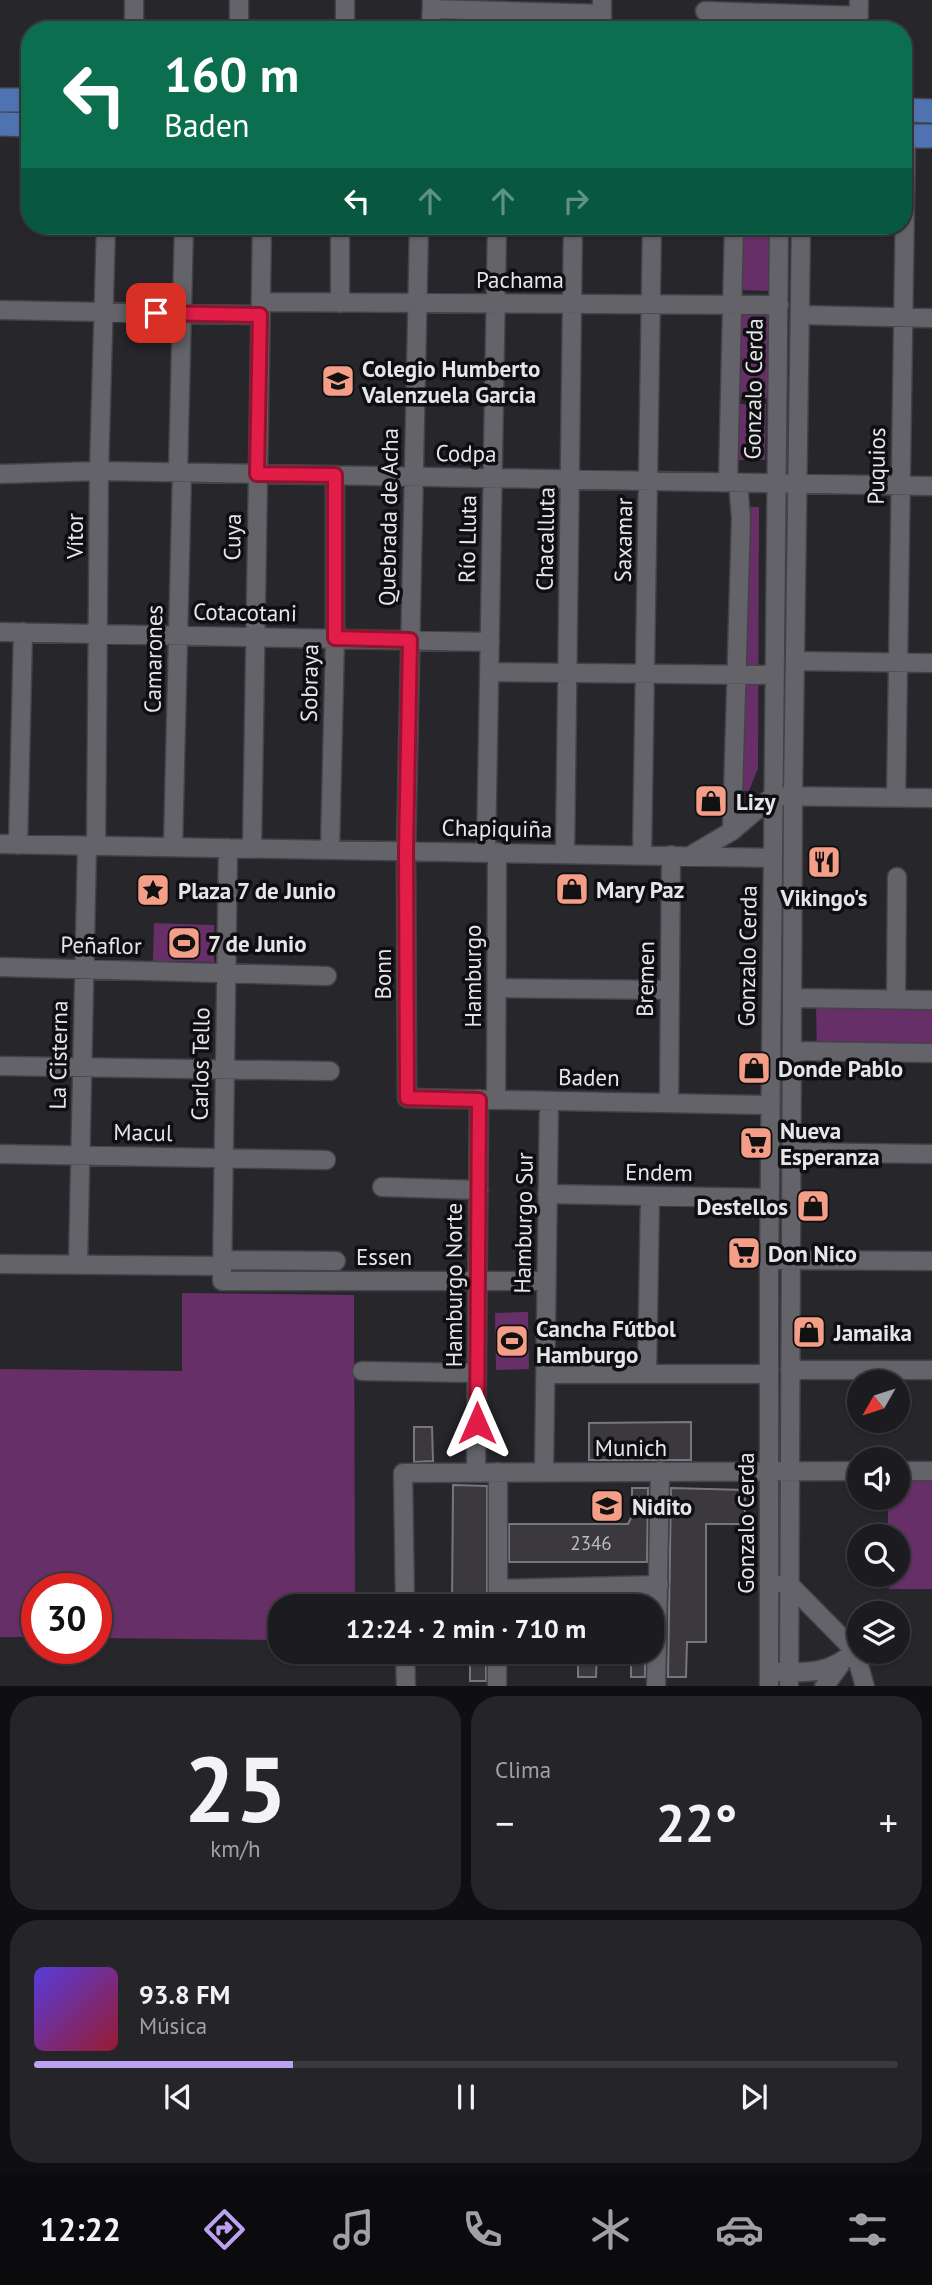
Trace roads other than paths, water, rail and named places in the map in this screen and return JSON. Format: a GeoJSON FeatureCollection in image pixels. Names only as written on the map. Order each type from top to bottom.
{"type":"FeatureCollection","features":[{"type":"Feature","properties":{"kind":"main road"},"geometry":{"type":"LineString","coordinates":[[0,100],[21,100]]}},
{"type":"Feature","properties":{"kind":"main road"},"geometry":{"type":"LineString","coordinates":[[912,110],[932,111]]}},
{"type":"Feature","properties":{"kind":"main road"},"geometry":{"type":"LineString","coordinates":[[0,124],[21,125]]}},
{"type":"Feature","properties":{"kind":"street"},"geometry":{"type":"LineString","coordinates":[[134,0],[134,21]]}},
{"type":"Feature","properties":{"kind":"street"},"geometry":{"type":"LineString","coordinates":[[239,0],[239,21]]}},
{"type":"Feature","properties":{"kind":"street"},"geometry":{"type":"LineString","coordinates":[[345,0],[345,21]]}},
{"type":"Feature","properties":{"kind":"street"},"geometry":{"type":"LineString","coordinates":[[432,5],[505,6],[602,15]]}},
{"type":"Feature","properties":{"kind":"street"},"geometry":{"type":"LineString","coordinates":[[705,14],[774,7],[859,15]]}},
{"type":"Feature","properties":{"kind":"street","name":"Puquios"},"geometry":{"type":"LineString","coordinates":[[912,221],[920,135]]}},
{"type":"Feature","properties":{"kind":"street","name":"Vítor"},"geometry":{"type":"LineString","coordinates":[[91,846],[106,235]]}},
{"type":"Feature","properties":{"kind":"street","name":"Camarones"},"geometry":{"type":"LineString","coordinates":[[173,847],[184,235]]}},
{"type":"Feature","properties":{"kind":"street","name":"Cuya"},"geometry":{"type":"LineString","coordinates":[[252,848],[262,235]]}},
{"type":"Feature","properties":{"kind":"street"},"geometry":{"type":"LineString","coordinates":[[340,235],[340,303]]}},
{"type":"Feature","properties":{"kind":"street","name":"Quebrada de Acha"},"geometry":{"type":"LineString","coordinates":[[406,851],[419,235]]}},
{"type":"Feature","properties":{"kind":"street","name":"Río Lluta"},"geometry":{"type":"LineString","coordinates":[[492,852],[489,672],[497,235]]}},
{"type":"Feature","properties":{"kind":"street","name":"Chacalluta"},"geometry":{"type":"LineString","coordinates":[[565,853],[573,235]]}},
{"type":"Feature","properties":{"kind":"street","name":"Saxamar"},"geometry":{"type":"LineString","coordinates":[[642,854],[652,235]]}},
{"type":"Feature","properties":{"kind":"street","name":"Gonzalo Cerda"},"geometry":{"type":"LineString","coordinates":[[732,831],[741,519],[733,483],[734,235]]}},
{"type":"Feature","properties":{"kind":"street","name":"Gonzalo Cerda"},"geometry":{"type":"LineString","coordinates":[[769,1679],[769,1198],[779,235]]}},
{"type":"Feature","properties":{"kind":"street","name":"Gonzalo Cerda"},"geometry":{"type":"LineString","coordinates":[[789,1679],[793,796],[801,235]]}},
{"type":"Feature","properties":{"kind":"street","name":"Puquios"},"geometry":{"type":"LineString","coordinates":[[896,797],[903,317],[911,235]]}},
{"type":"Feature","properties":{"kind":"street","name":"Pachama"},"geometry":{"type":"LineString","coordinates":[[0,310],[182,313],[340,303],[779,305]]}},
{"type":"Feature","properties":{"kind":"street"},"geometry":{"type":"LineString","coordinates":[[800,315],[932,318]]}},
{"type":"Feature","properties":{"kind":"street","name":"Codpa"},"geometry":{"type":"LineString","coordinates":[[0,474],[180,472],[932,486]]}},
{"type":"Feature","properties":{"kind":"street","name":"Sobraya"},"geometry":{"type":"LineString","coordinates":[[330,850],[335,638],[335,475]]}},
{"type":"Feature","properties":{"kind":"street","name":"Cotacotani"},"geometry":{"type":"LineString","coordinates":[[0,632],[490,642]]}},
{"type":"Feature","properties":{"kind":"street"},"geometry":{"type":"LineString","coordinates":[[9,845],[23,632]]}},
{"type":"Feature","properties":{"kind":"street"},"geometry":{"type":"LineString","coordinates":[[795,661],[932,663]]}},
{"type":"Feature","properties":{"kind":"street"},"geometry":{"type":"LineString","coordinates":[[489,672],[775,676]]}},
{"type":"Feature","properties":{"kind":"street"},"geometry":{"type":"LineString","coordinates":[[773,796],[932,798]]}},
{"type":"Feature","properties":{"kind":"street","name":"Chapiquiña"},"geometry":{"type":"LineString","coordinates":[[9,845],[690,855],[732,831],[773,796]]}},
{"type":"Feature","properties":{"kind":"street","name":"La Cisterna"},"geometry":{"type":"LineString","coordinates":[[78,1265],[84,970],[91,846]]}},
{"type":"Feature","properties":{"kind":"street","name":"Carlos Tello"},"geometry":{"type":"LineString","coordinates":[[222,1269],[228,848]]}},
{"type":"Feature","properties":{"kind":"street","name":"Bonn"},"geometry":{"type":"LineString","coordinates":[[406,851],[407,1098]]}},
{"type":"Feature","properties":{"kind":"street","name":"Hamburgo"},"geometry":{"type":"LineString","coordinates":[[487,1100],[496,988],[492,852]]}},
{"type":"Feature","properties":{"kind":"street","name":"Bremen"},"geometry":{"type":"LineString","coordinates":[[668,1103],[671,855]]}},
{"type":"Feature","properties":{"kind":"street"},"geometry":{"type":"LineString","coordinates":[[690,855],[773,858]]}},
{"type":"Feature","properties":{"kind":"street"},"geometry":{"type":"LineString","coordinates":[[895,999],[897,877]]}},
{"type":"Feature","properties":{"kind":"street","name":"Peñaflor"},"geometry":{"type":"LineString","coordinates":[[0,967],[327,976]]}},
{"type":"Feature","properties":{"kind":"street"},"geometry":{"type":"LineString","coordinates":[[496,988],[670,990]]}},
{"type":"Feature","properties":{"kind":"street"},"geometry":{"type":"LineString","coordinates":[[792,998],[932,1000]]}},
{"type":"Feature","properties":{"kind":"street"},"geometry":{"type":"LineString","coordinates":[[792,1051],[932,1053]]}},
{"type":"Feature","properties":{"kind":"street"},"geometry":{"type":"LineString","coordinates":[[0,1066],[330,1071]]}},
{"type":"Feature","properties":{"kind":"street","name":"Baden"},"geometry":{"type":"LineString","coordinates":[[407,1098],[770,1105]]}},
{"type":"Feature","properties":{"kind":"street","name":"Hamburgo Norte"},"geometry":{"type":"LineString","coordinates":[[477,1472],[479,1190],[487,1100]]}},
{"type":"Feature","properties":{"kind":"street","name":"Hamburgo Sur"},"geometry":{"type":"LineString","coordinates":[[544,1472],[549,1101]]}},
{"type":"Feature","properties":{"kind":"street"},"geometry":{"type":"LineString","coordinates":[[791,1152],[932,1154]]}},
{"type":"Feature","properties":{"kind":"street","name":"Macul"},"geometry":{"type":"LineString","coordinates":[[0,1154],[326,1160]]}},
{"type":"Feature","properties":{"kind":"street"},"geometry":{"type":"LineString","coordinates":[[382,1187],[479,1190]]}},
{"type":"Feature","properties":{"kind":"street","name":"Endem"},"geometry":{"type":"LineString","coordinates":[[547,1195],[769,1198]]}},
{"type":"Feature","properties":{"kind":"street"},"geometry":{"type":"LineString","coordinates":[[647,1374],[650,1196]]}},
{"type":"Feature","properties":{"kind":"street"},"geometry":{"type":"LineString","coordinates":[[769,1260],[932,1261]]}},
{"type":"Feature","properties":{"kind":"street"},"geometry":{"type":"LineString","coordinates":[[0,1264],[222,1269],[336,1261]]}},
{"type":"Feature","properties":{"kind":"street","name":"Essen"},"geometry":{"type":"LineString","coordinates":[[222,1269],[546,1281]]}},
{"type":"Feature","properties":{"kind":"street"},"geometry":{"type":"LineString","coordinates":[[790,1370],[932,1370]]}},
{"type":"Feature","properties":{"kind":"street"},"geometry":{"type":"LineString","coordinates":[[362,1371],[477,1373]]}},
{"type":"Feature","properties":{"kind":"street"},"geometry":{"type":"LineString","coordinates":[[546,1374],[769,1374]]}},
{"type":"Feature","properties":{"kind":"street"},"geometry":{"type":"LineString","coordinates":[[656,1686],[660,1471]]}},
{"type":"Feature","properties":{"kind":"street","name":"Munich"},"geometry":{"type":"LineString","coordinates":[[405,1594],[403,1472],[847,1471]]}},
{"type":"Feature","properties":{"kind":"street"},"geometry":{"type":"LineString","coordinates":[[910,1471],[932,1471]]}},
{"type":"Feature","properties":{"kind":"street"},"geometry":{"type":"LineString","coordinates":[[498,1472],[498,1594]]}},
{"type":"Feature","properties":{"kind":"street"},"geometry":{"type":"LineString","coordinates":[[769,1583],[789,1584],[847,1643]]}},
{"type":"Feature","properties":{"kind":"street"},"geometry":{"type":"LineString","coordinates":[[548,1594],[659,1585]]}},
{"type":"Feature","properties":{"kind":"street"},"geometry":{"type":"LineString","coordinates":[[824,1686],[847,1658]]}},
{"type":"Feature","properties":{"kind":"street"},"geometry":{"type":"LineString","coordinates":[[405,1664],[406,1686]]}},
{"type":"Feature","properties":{"kind":"street"},"geometry":{"type":"LineString","coordinates":[[497,1686],[498,1664]]}},
{"type":"Feature","properties":{"kind":"street"},"geometry":{"type":"LineString","coordinates":[[859,1664],[865,1686]]}},
{"type":"Feature","properties":{"kind":"street"},"geometry":{"type":"LineString","coordinates":[[769,1679],[789,1679],[840,1665]]}},
{"type":"Feature","properties":{"kind":"place","name":"Colegio Humberto Valenzuela Garcia"},"geometry":{"type":"Point","coordinates":[338,381]}},
{"type":"Feature","properties":{"kind":"place","name":"Lizy"},"geometry":{"type":"Point","coordinates":[711,801]}},
{"type":"Feature","properties":{"kind":"place","name":"Vikingo's"},"geometry":{"type":"Point","coordinates":[824,862]}},
{"type":"Feature","properties":{"kind":"place","name":"Mary Paz"},"geometry":{"type":"Point","coordinates":[572,889]}},
{"type":"Feature","properties":{"kind":"place","name":"Plaza 7 de Junio"},"geometry":{"type":"Point","coordinates":[153,890]}},
{"type":"Feature","properties":{"kind":"place","name":"7 de Junio"},"geometry":{"type":"Point","coordinates":[184,943]}},
{"type":"Feature","properties":{"kind":"place","name":"Donde Pablo"},"geometry":{"type":"Point","coordinates":[754,1068]}},
{"type":"Feature","properties":{"kind":"place","name":"Nueva Esperanza"},"geometry":{"type":"Point","coordinates":[756,1143]}},
{"type":"Feature","properties":{"kind":"place","name":"Destellos"},"geometry":{"type":"Point","coordinates":[813,1206]}},
{"type":"Feature","properties":{"kind":"place","name":"Don Nico"},"geometry":{"type":"Point","coordinates":[744,1253]}},
{"type":"Feature","properties":{"kind":"place","name":"Jamaika"},"geometry":{"type":"Point","coordinates":[809,1332]}},
{"type":"Feature","properties":{"kind":"place","name":"Cancha Fútbol Hamburgo"},"geometry":{"type":"Point","coordinates":[512,1341]}},
{"type":"Feature","properties":{"kind":"place","name":"Nidito"},"geometry":{"type":"Point","coordinates":[607,1506]}}]}
